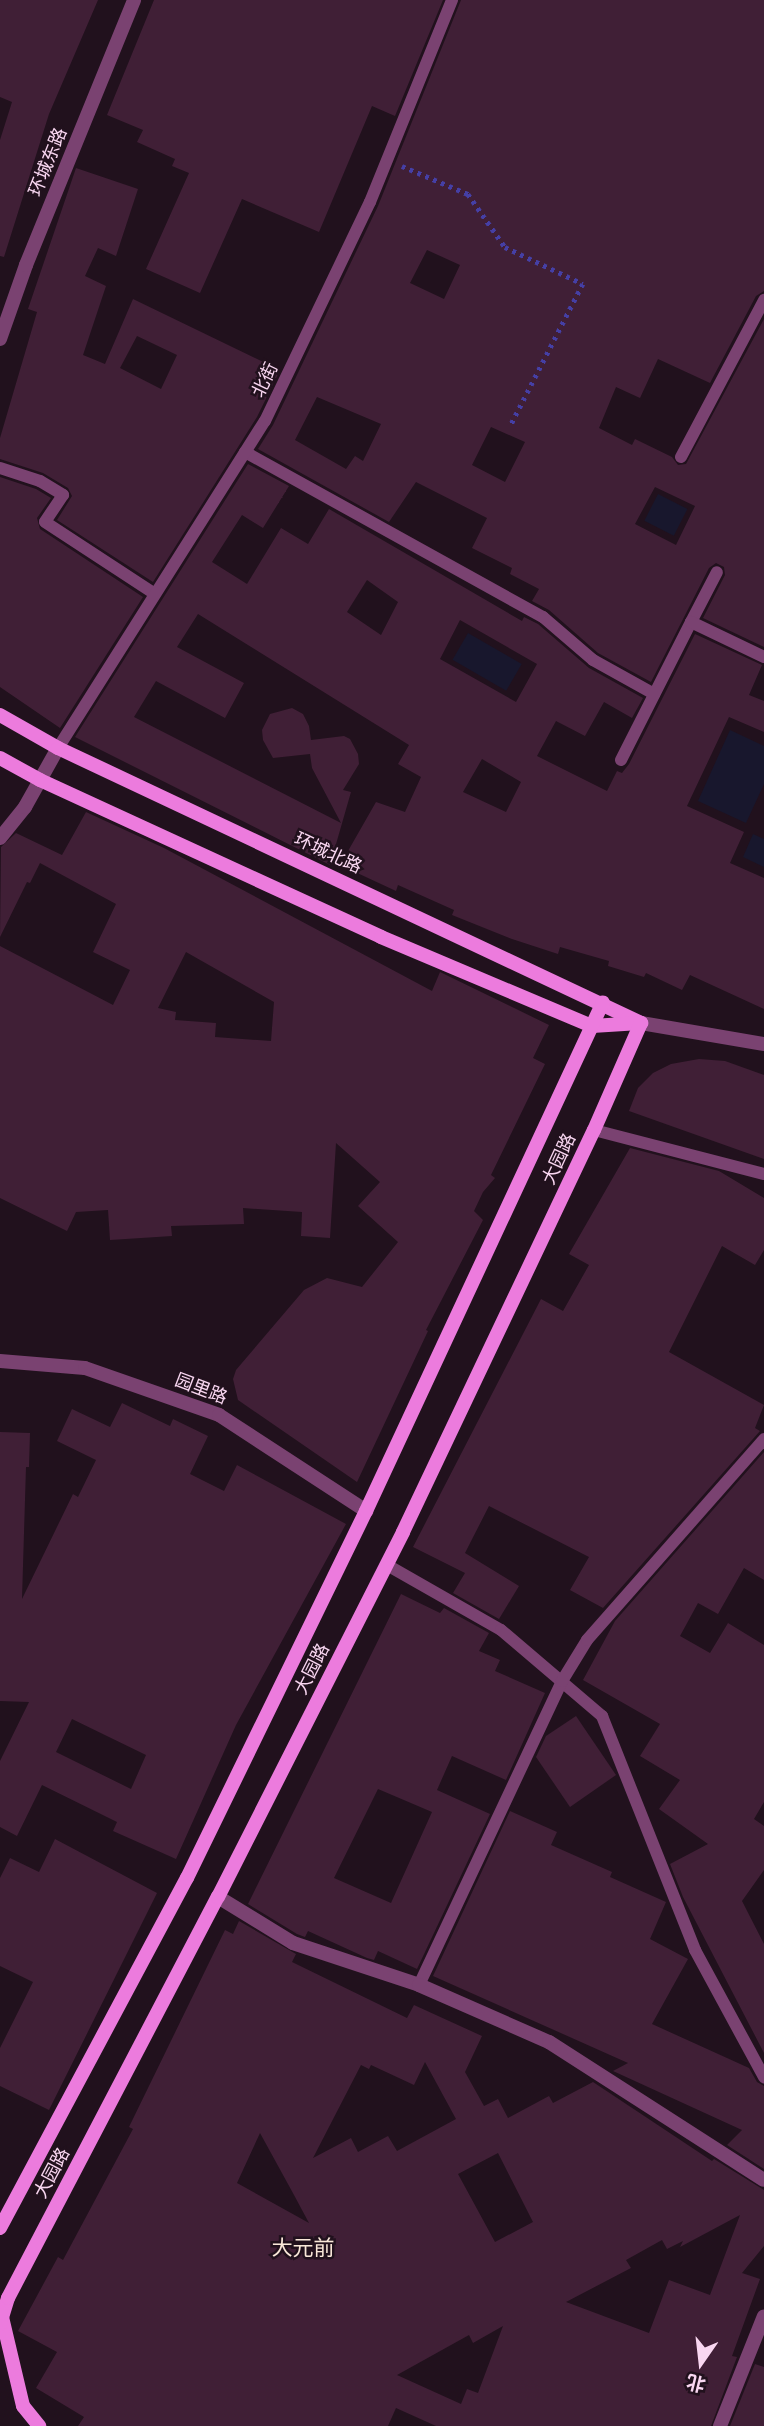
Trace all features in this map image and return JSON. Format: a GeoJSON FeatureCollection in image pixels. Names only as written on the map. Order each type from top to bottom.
{"type":"FeatureCollection","features":[{"type":"Feature","properties":{"kind":"main road","name":"环城北路"},"geometry":{"type":"LineString","coordinates":[[0,715],[58,748],[603,1002],[641,1023]]}},
{"type":"Feature","properties":{"kind":"main road","name":"环城北路"},"geometry":{"type":"LineString","coordinates":[[0,758],[40,780],[381,937],[592,1026],[641,1023]]}},
{"type":"Feature","properties":{"kind":"main road","name":"大园路"},"geometry":{"type":"LineString","coordinates":[[0,2228],[187,1878],[366,1511],[603,1002]]}},
{"type":"Feature","properties":{"kind":"main road","name":"大园路"},"geometry":{"type":"LineString","coordinates":[[1,2320],[8,2298],[218,1897],[387,1565],[594,1130],[641,1023]]}},
{"type":"Feature","properties":{"kind":"main road"},"geometry":{"type":"LineString","coordinates":[[1,2320],[23,2406],[39,2426]]}},
{"type":"Feature","properties":{"kind":"street","name":"环城东路"},"geometry":{"type":"LineString","coordinates":[[0,339],[26,265],[134,0]]}},
{"type":"Feature","properties":{"kind":"street"},"geometry":{"type":"LineString","coordinates":[[0,838],[25,807],[58,748]]}},
{"type":"Feature","properties":{"kind":"street","name":"环城北路"},"geometry":{"type":"LineString","coordinates":[[641,1023],[764,1044]]}},
{"type":"Feature","properties":{"kind":"street","name":"园里路"},"geometry":{"type":"LineString","coordinates":[[0,1361],[85,1368],[219,1415],[366,1511]]}},
{"type":"Feature","properties":{"kind":"street"},"geometry":{"type":"LineString","coordinates":[[218,1897],[293,1943],[419,1985],[549,2042],[764,2180]]}},
{"type":"Feature","properties":{"kind":"street"},"geometry":{"type":"LineString","coordinates":[[720,2426],[764,2316]]}},
{"type":"Feature","properties":{"kind":"lane","name":"北街"},"geometry":{"type":"LineString","coordinates":[[58,748],[265,421],[387,160],[452,0]]}},
{"type":"Feature","properties":{"kind":"lane"},"geometry":{"type":"LineString","coordinates":[[681,457],[764,300]]}},
{"type":"Feature","properties":{"kind":"lane"},"geometry":{"type":"LineString","coordinates":[[245,452],[543,617],[593,660],[654,694]]}},
{"type":"Feature","properties":{"kind":"lane"},"geometry":{"type":"LineString","coordinates":[[0,468],[40,481],[62,495],[45,522],[155,594]]}},
{"type":"Feature","properties":{"kind":"lane"},"geometry":{"type":"LineString","coordinates":[[621,760],[717,572]]}},
{"type":"Feature","properties":{"kind":"lane"},"geometry":{"type":"LineString","coordinates":[[691,622],[764,657]]}},
{"type":"Feature","properties":{"kind":"lane"},"geometry":{"type":"LineString","coordinates":[[594,1130],[764,1174]]}},
{"type":"Feature","properties":{"kind":"lane"},"geometry":{"type":"LineString","coordinates":[[419,1985],[562,1681],[587,1640],[764,1439]]}},
{"type":"Feature","properties":{"kind":"lane"},"geometry":{"type":"LineString","coordinates":[[387,1565],[501,1630],[603,1716],[695,1950],[764,2077]]}},
{"type":"Feature","properties":{"kind":"path"},"geometry":{"type":"LineString","coordinates":[[387,160],[468,194],[505,247],[583,284],[512,425]]}},
{"type":"Feature","properties":{"kind":"shaded area"},"geometry":{"type":"Polygon","coordinates":[[[658,494],[687,509],[674,536],[644,521],[658,494]]]}},
{"type":"Feature","properties":{"kind":"shaded area"},"geometry":{"type":"Polygon","coordinates":[[[468,633],[522,664],[506,691],[452,660],[468,633]]]}},
{"type":"Feature","properties":{"kind":"shaded area"},"geometry":{"type":"Polygon","coordinates":[[[730,730],[764,746],[764,784],[746,823],[698,801],[730,730]]]}},
{"type":"Feature","properties":{"kind":"shaded area"},"geometry":{"type":"Polygon","coordinates":[[[753,834],[764,839],[764,867],[743,857],[753,834]]]}},
{"type":"Feature","properties":{"kind":"building"},"geometry":{"type":"Polygon","coordinates":[[[0,0],[98,0],[49,114],[4,257],[0,256],[0,140],[12,102],[0,97],[0,0]]]}},
{"type":"Feature","properties":{"kind":"building"},"geometry":{"type":"Polygon","coordinates":[[[154,0],[443,0],[395,116],[372,106],[319,232],[242,199],[200,293],[146,269],[189,173],[172,166],[175,159],[137,142],[143,130],[107,115],[154,0]]]}},
{"type":"Feature","properties":{"kind":"building"},"geometry":{"type":"Polygon","coordinates":[[[461,0],[764,0],[764,291],[756,296],[710,383],[658,359],[640,398],[616,387],[599,428],[632,445],[635,439],[672,457],[678,465],[686,464],[764,319],[764,647],[703,618],[725,575],[724,567],[716,563],[709,568],[651,682],[598,653],[549,610],[532,601],[539,589],[510,574],[512,568],[472,548],[487,518],[416,482],[389,522],[258,449],[273,425],[378,206],[461,0]],[[427,250],[410,283],[444,299],[460,265],[427,250]],[[317,397],[295,440],[346,469],[355,456],[363,461],[381,424],[317,397]],[[491,427],[472,465],[505,482],[525,442],[491,427]],[[655,487],[635,524],[676,545],[695,506],[655,487]]]}},
{"type":"Feature","properties":{"kind":"building"},"geometry":{"type":"Polygon","coordinates":[[[76,168],[138,189],[116,256],[98,248],[85,276],[106,286],[83,355],[105,364],[133,299],[280,370],[257,417],[153,582],[57,520],[72,496],[68,488],[43,473],[0,459],[0,438],[37,312],[28,309],[76,168]],[[137,336],[120,368],[161,389],[177,355],[137,336]]]}},
{"type":"Feature","properties":{"kind":"building"},"geometry":{"type":"Polygon","coordinates":[[[248,464],[289,486],[263,528],[242,515],[212,562],[247,584],[281,528],[308,544],[329,509],[522,621],[524,617],[538,624],[589,668],[643,698],[632,718],[604,702],[585,736],[556,721],[537,756],[607,791],[617,771],[622,773],[629,764],[695,634],[762,665],[749,695],[764,701],[764,732],[729,717],[687,806],[744,832],[730,863],[764,878],[764,1009],[690,975],[682,990],[646,973],[644,977],[608,966],[609,961],[560,947],[558,954],[512,939],[452,915],[454,910],[398,885],[396,891],[340,865],[376,802],[405,812],[421,777],[398,764],[409,745],[198,614],[177,647],[244,683],[225,718],[156,681],[134,717],[341,823],[312,768],[310,754],[273,758],[263,740],[262,730],[270,714],[292,708],[303,714],[309,726],[311,740],[344,736],[350,739],[358,754],[359,764],[343,790],[351,792],[330,865],[75,737],[248,464]],[[367,580],[347,612],[381,635],[398,602],[367,580]],[[460,620],[440,659],[516,702],[537,664],[460,620]],[[482,759],[463,792],[506,812],[521,782],[482,759]]]}},
{"type":"Feature","properties":{"kind":"building"},"geometry":{"type":"Polygon","coordinates":[[[0,477],[36,489],[51,498],[37,518],[40,529],[143,597],[60,728],[0,687],[0,477]]]}},
{"type":"Feature","properties":{"kind":"building"},"geometry":{"type":"Polygon","coordinates":[[[86,812],[164,848],[432,991],[440,972],[549,1025],[533,1058],[545,1064],[491,1175],[495,1178],[483,1192],[474,1211],[483,1220],[426,1330],[428,1331],[357,1482],[238,1400],[233,1379],[236,1370],[304,1290],[327,1278],[362,1287],[398,1242],[358,1206],[380,1182],[336,1143],[330,1238],[301,1236],[302,1212],[243,1208],[244,1224],[171,1226],[172,1236],[110,1240],[108,1210],[76,1212],[67,1231],[0,1198],[0,946],[113,1005],[130,970],[93,952],[116,904],[40,863],[30,883],[27,882],[0,937],[1,847],[16,833],[62,855],[86,812]],[[186,952],[158,1008],[176,1012],[175,1020],[216,1023],[215,1037],[271,1041],[274,1002],[186,952]]]}},
{"type":"Feature","properties":{"kind":"building"},"geometry":{"type":"Polygon","coordinates":[[[699,1059],[725,1061],[764,1075],[764,1159],[629,1111],[638,1088],[653,1073],[671,1064],[699,1059]]]}},
{"type":"Feature","properties":{"kind":"building"},"geometry":{"type":"Polygon","coordinates":[[[630,1148],[719,1171],[764,1198],[764,1250],[755,1265],[722,1246],[669,1352],[764,1405],[755,1428],[760,1431],[603,1608],[570,1590],[589,1557],[489,1506],[465,1553],[519,1586],[499,1619],[453,1593],[465,1573],[413,1547],[541,1299],[563,1311],[589,1265],[569,1254],[630,1148]]]}},
{"type":"Feature","properties":{"kind":"building"},"geometry":{"type":"Polygon","coordinates":[[[122,1403],[170,1426],[173,1419],[208,1436],[190,1474],[224,1491],[237,1465],[346,1524],[236,1725],[176,1859],[113,1831],[117,1822],[42,1785],[17,1836],[0,1827],[0,1761],[29,1702],[0,1701],[0,1432],[30,1433],[29,1467],[26,1467],[22,1599],[73,1494],[78,1497],[96,1460],[57,1441],[72,1409],[110,1427],[122,1403]],[[72,1719],[56,1752],[131,1789],[146,1755],[72,1719]]]}},
{"type":"Feature","properties":{"kind":"building"},"geometry":{"type":"Polygon","coordinates":[[[764,1452],[764,1580],[744,1568],[718,1614],[698,1603],[680,1636],[710,1653],[728,1623],[764,1645],[764,1802],[754,1819],[764,1826],[764,1870],[742,1901],[764,1944],[764,2053],[683,1897],[670,1864],[708,1844],[659,1809],[680,1780],[640,1756],[660,1724],[583,1680],[615,1621],[764,1452]]]}},
{"type":"Feature","properties":{"kind":"building"},"geometry":{"type":"Polygon","coordinates":[[[401,1594],[440,1613],[444,1608],[489,1633],[479,1651],[500,1660],[495,1671],[545,1693],[506,1780],[452,1756],[437,1790],[490,1814],[417,1969],[378,1951],[374,1960],[308,1931],[305,1937],[297,1934],[248,1904],[401,1594]],[[378,1789],[334,1878],[391,1903],[432,1812],[378,1789]]]}},
{"type":"Feature","properties":{"kind":"building"},"geometry":{"type":"Polygon","coordinates":[[[576,1716],[616,1775],[570,1807],[536,1757],[546,1736],[576,1716]]]}},
{"type":"Feature","properties":{"kind":"building"},"geometry":{"type":"Polygon","coordinates":[[[510,1811],[557,1832],[551,1845],[612,1872],[610,1877],[666,1902],[650,1939],[688,1959],[652,2024],[749,2068],[757,2082],[764,2086],[764,2169],[727,2145],[742,2130],[613,2071],[628,2063],[433,1976],[510,1811]]]}},
{"type":"Feature","properties":{"kind":"building"},"geometry":{"type":"Polygon","coordinates":[[[55,1839],[157,1893],[49,2110],[0,2086],[0,2048],[33,1982],[0,1966],[0,1878],[10,1858],[39,1872],[55,1839]]]}},
{"type":"Feature","properties":{"kind":"building"},"geometry":{"type":"Polygon","coordinates":[[[239,1921],[296,1954],[292,1962],[407,2018],[414,2005],[482,2036],[465,2072],[484,2106],[498,2099],[508,2118],[549,2096],[553,2103],[593,2082],[712,2161],[714,2159],[764,2190],[764,2246],[742,2273],[760,2279],[732,2356],[737,2357],[711,2426],[436,2426],[396,2408],[388,2426],[78,2426],[84,2417],[36,2388],[57,2352],[18,2331],[58,2257],[63,2260],[133,2129],[129,2127],[225,1930],[233,1934],[239,1921]],[[425,2062],[414,2085],[371,2065],[369,2069],[361,2065],[313,2158],[351,2138],[358,2152],[388,2136],[397,2151],[456,2119],[425,2062]],[[260,2133],[237,2183],[309,2223],[260,2133]],[[498,2153],[458,2174],[495,2242],[533,2222],[498,2153]],[[740,2215],[680,2247],[683,2241],[667,2249],[662,2240],[626,2260],[631,2268],[566,2302],[649,2333],[669,2280],[710,2295],[740,2215]],[[503,2326],[473,2343],[469,2335],[397,2375],[461,2404],[467,2389],[478,2393],[503,2326]]]}},
{"type":"Feature","properties":{"kind":"building"},"geometry":{"type":"Polygon","coordinates":[[[755,2364],[764,2367],[764,2426],[730,2426],[755,2364]]]}},
{"type":"Feature","properties":{"kind":"district","name":"大元前"},"geometry":{"type":"Point","coordinates":[303,2248]}}]}
